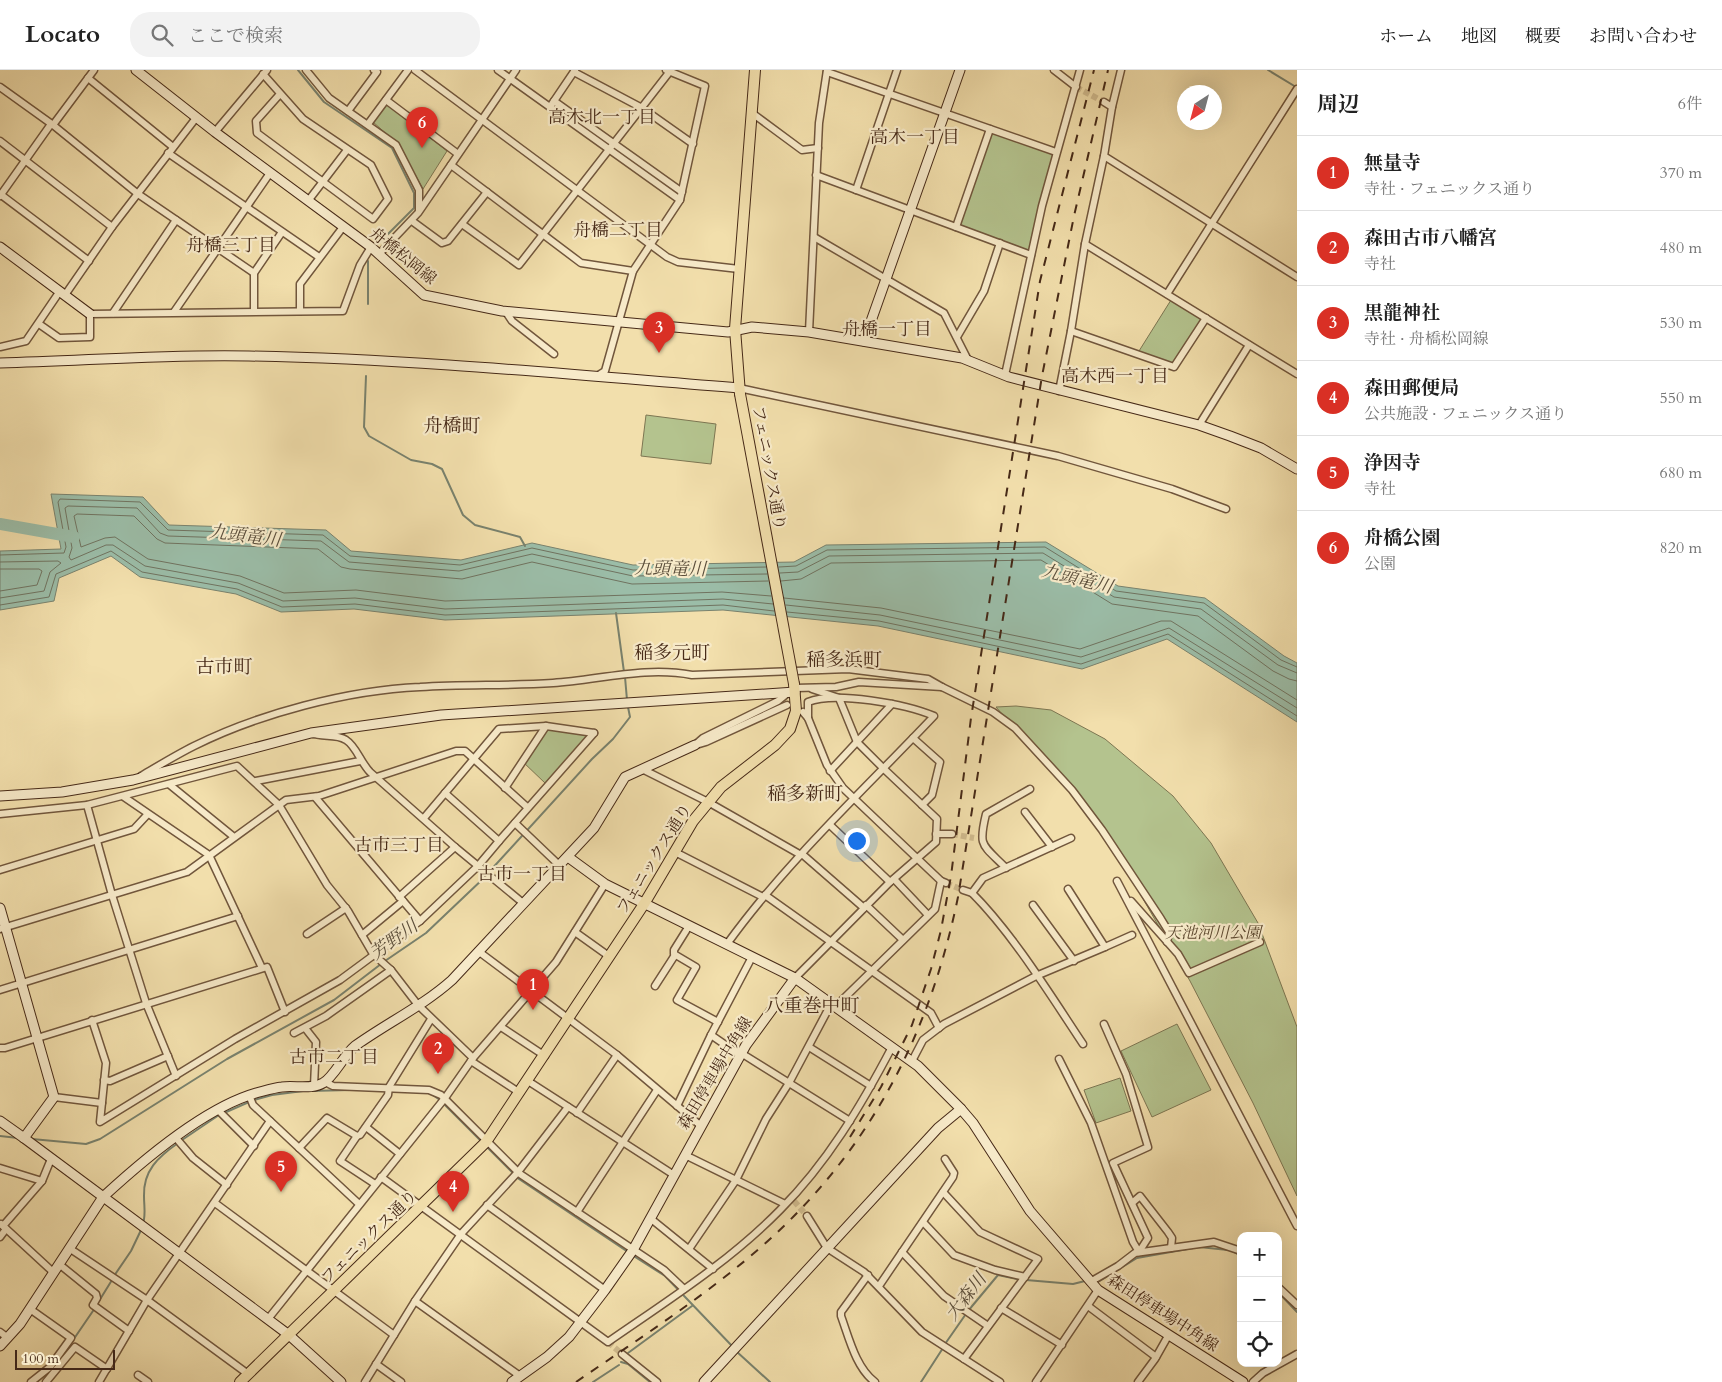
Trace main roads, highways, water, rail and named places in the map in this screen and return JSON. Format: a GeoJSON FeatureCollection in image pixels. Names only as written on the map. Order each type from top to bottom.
{"type":"FeatureCollection","features":[{"type":"Feature","properties":{"kind":"main road","name":"フェニックス通り"},"geometry":{"type":"LineString","coordinates":[[240,1382],[488,1141],[610,957],[708,802],[722,787],[786,735],[792,725],[796,711],[793,689],[740,391],[735,330],[755,70]]}},
{"type":"Feature","properties":{"kind":"water"},"geometry":{"type":"Polygon","coordinates":[[[51,494],[143,497],[169,525],[326,530],[351,551],[461,560],[532,543],[633,565],[794,562],[826,545],[1046,542],[1118,586],[1205,598],[1284,656],[1297,663],[1297,722],[1167,639],[1082,669],[878,626],[723,610],[445,620],[354,609],[281,612],[236,594],[140,577],[111,556],[59,578],[54,601],[0,610],[0,551],[61,549],[51,494]]]}},
{"type":"Feature","properties":{"kind":"waterway"},"geometry":{"type":"LineString","coordinates":[[298,70],[324,102],[392,148],[414,193],[414,208],[379,243]]}},
{"type":"Feature","properties":{"kind":"waterway"},"geometry":{"type":"LineString","coordinates":[[1268,70],[1296,87]]}},
{"type":"Feature","properties":{"kind":"waterway"},"geometry":{"type":"LineString","coordinates":[[368,261],[368,304]]}},
{"type":"Feature","properties":{"kind":"waterway"},"geometry":{"type":"LineString","coordinates":[[366,376],[364,427],[369,436],[411,460],[432,464],[442,469],[463,515],[475,525],[520,537],[525,546]]}},
{"type":"Feature","properties":{"kind":"waterway","name":"九頭竜川"},"geometry":{"type":"LineString","coordinates":[[0,524],[74,537]]}},
{"type":"Feature","properties":{"kind":"waterway","name":"芳野川"},"geometry":{"type":"LineString","coordinates":[[616,613],[624,672]]}},
{"type":"Feature","properties":{"kind":"waterway","name":"芳野川"},"geometry":{"type":"LineString","coordinates":[[625,677],[627,700]]}},
{"type":"Feature","properties":{"kind":"waterway","name":"芳野川"},"geometry":{"type":"LineString","coordinates":[[489,872],[592,759],[613,739],[630,717],[628,707]]}},
{"type":"Feature","properties":{"kind":"waterway","name":"芳野川"},"geometry":{"type":"LineString","coordinates":[[385,961],[426,933],[486,876]]}},
{"type":"Feature","properties":{"kind":"waterway","name":"芳野川"},"geometry":{"type":"LineString","coordinates":[[32,1139],[86,1144],[100,1139],[227,1059],[334,1000],[381,964]]}},
{"type":"Feature","properties":{"kind":"waterway"},"geometry":{"type":"LineString","coordinates":[[310,1091],[350,1090]]}},
{"type":"Feature","properties":{"kind":"waterway"},"geometry":{"type":"LineString","coordinates":[[254,1100],[272,1095],[303,1091]]}},
{"type":"Feature","properties":{"kind":"waterway"},"geometry":{"type":"LineString","coordinates":[[420,1093],[430,1093],[440,1100]]}},
{"type":"Feature","properties":{"kind":"waterway"},"geometry":{"type":"LineString","coordinates":[[224,1113],[249,1102]]}},
{"type":"Feature","properties":{"kind":"waterway"},"geometry":{"type":"LineString","coordinates":[[444,1104],[481,1141]]}},
{"type":"Feature","properties":{"kind":"waterway"},"geometry":{"type":"LineString","coordinates":[[182,1140],[219,1115]]}},
{"type":"Feature","properties":{"kind":"waterway","name":"芳野川"},"geometry":{"type":"LineString","coordinates":[[0,1136],[18,1138]]}},
{"type":"Feature","properties":{"kind":"waterway"},"geometry":{"type":"LineString","coordinates":[[143,1224],[145,1214],[144,1187],[149,1172],[158,1159],[178,1143]]}},
{"type":"Feature","properties":{"kind":"waterway"},"geometry":{"type":"LineString","coordinates":[[486,1146],[519,1179],[628,1252]]}},
{"type":"Feature","properties":{"kind":"waterway"},"geometry":{"type":"LineString","coordinates":[[114,1276],[131,1251],[142,1228]]}},
{"type":"Feature","properties":{"kind":"waterway","name":"大森川"},"geometry":{"type":"LineString","coordinates":[[1098,1282],[1137,1258],[1199,1247],[1228,1250]]}},
{"type":"Feature","properties":{"kind":"waterway"},"geometry":{"type":"LineString","coordinates":[[632,1255],[665,1276],[733,1347]]}},
{"type":"Feature","properties":{"kind":"waterway","name":"大森川"},"geometry":{"type":"LineString","coordinates":[[945,1344],[968,1311],[998,1275],[1021,1280]]}},
{"type":"Feature","properties":{"kind":"waterway"},"geometry":{"type":"LineString","coordinates":[[99,1301],[112,1280]]}},
{"type":"Feature","properties":{"kind":"waterway","name":"大森川"},"geometry":{"type":"LineString","coordinates":[[1026,1280],[1073,1284],[1085,1281]]}},
{"type":"Feature","properties":{"kind":"waterway","name":"大森川"},"geometry":{"type":"LineString","coordinates":[[1282,1296],[1297,1312]]}},
{"type":"Feature","properties":{"kind":"waterway"},"geometry":{"type":"LineString","coordinates":[[628,1353],[692,1306]]}},
{"type":"Feature","properties":{"kind":"waterway"},"geometry":{"type":"LineString","coordinates":[[37,1382],[56,1365],[95,1308]]}},
{"type":"Feature","properties":{"kind":"waterway","name":"大森川"},"geometry":{"type":"LineString","coordinates":[[921,1382],[943,1348]]}},
{"type":"Feature","properties":{"kind":"waterway"},"geometry":{"type":"LineString","coordinates":[[736,1351],[770,1382]]}},
{"type":"Feature","properties":{"kind":"waterway"},"geometry":{"type":"LineString","coordinates":[[621,1362],[628,1364],[650,1382]]}},
{"type":"Feature","properties":{"kind":"waterway"},"geometry":{"type":"LineString","coordinates":[[593,1382],[619,1365]]}},
{"type":"Feature","properties":{"kind":"tunnel"},"geometry":{"type":"LineString","coordinates":[[1076,87],[1104,102]]}},
{"type":"Feature","properties":{"kind":"tunnel"},"geometry":{"type":"LineString","coordinates":[[952,834],[974,838]]}},
{"type":"Feature","properties":{"kind":"tunnel"},"geometry":{"type":"LineString","coordinates":[[946,883],[963,890]]}},
{"type":"Feature","properties":{"kind":"tunnel"},"geometry":{"type":"LineString","coordinates":[[794,1201],[807,1216]]}},
{"type":"Feature","properties":{"kind":"tunnel"},"geometry":{"type":"LineString","coordinates":[[608,1342],[622,1354]]}},
{"type":"Feature","properties":{"kind":"railway"},"geometry":{"type":"LineString","coordinates":[[850,1137],[881,1087],[912,1025],[931,969],[941,930],[951,876],[971,718],[1040,281],[1094,70]]}},
{"type":"Feature","properties":{"kind":"railway"},"geometry":{"type":"LineString","coordinates":[[576,1382],[677,1312],[736,1268],[779,1230],[818,1190],[852,1148],[881,1103],[906,1055],[927,1005],[945,952],[958,897],[1042,376],[1074,216],[1108,70]]}},
{"type":"Feature","properties":{"kind":"place","name":"舟橋公園"},"geometry":{"type":"Point","coordinates":[422,148]}},
{"type":"Feature","properties":{"kind":"place","name":"黒龍神社"},"geometry":{"type":"Point","coordinates":[659,353]}},
{"type":"Feature","properties":{"kind":"place","name":"無量寺"},"geometry":{"type":"Point","coordinates":[533,1010]}},
{"type":"Feature","properties":{"kind":"place","name":"森田古市八幡宮"},"geometry":{"type":"Point","coordinates":[438,1074]}},
{"type":"Feature","properties":{"kind":"place","name":"浄因寺"},"geometry":{"type":"Point","coordinates":[281,1192]}},
{"type":"Feature","properties":{"kind":"place","name":"森田郵便局"},"geometry":{"type":"Point","coordinates":[453,1212]}},
{"type":"Feature","properties":{"kind":"district","name":"高木北一丁目"},"geometry":{"type":"Point","coordinates":[602,117]}},
{"type":"Feature","properties":{"kind":"district","name":"高木一丁目"},"geometry":{"type":"Point","coordinates":[915,137]}},
{"type":"Feature","properties":{"kind":"district","name":"舟橋二丁目"},"geometry":{"type":"Point","coordinates":[618,230]}},
{"type":"Feature","properties":{"kind":"district","name":"舟橋三丁目"},"geometry":{"type":"Point","coordinates":[231,245]}},
{"type":"Feature","properties":{"kind":"district","name":"舟橋一丁目"},"geometry":{"type":"Point","coordinates":[887,329]}},
{"type":"Feature","properties":{"kind":"district","name":"高木西一丁目"},"geometry":{"type":"Point","coordinates":[1115,376]}},
{"type":"Feature","properties":{"kind":"district","name":"舟橋町"},"geometry":{"type":"Point","coordinates":[452,426]}},
{"type":"Feature","properties":{"kind":"district","name":"稲多元町"},"geometry":{"type":"Point","coordinates":[672,653]}},
{"type":"Feature","properties":{"kind":"district","name":"稲多浜町"},"geometry":{"type":"Point","coordinates":[844,660]}},
{"type":"Feature","properties":{"kind":"district","name":"古市町"},"geometry":{"type":"Point","coordinates":[224,667]}},
{"type":"Feature","properties":{"kind":"district","name":"稲多新町"},"geometry":{"type":"Point","coordinates":[805,794]}},
{"type":"Feature","properties":{"kind":"district","name":"古市三丁目"},"geometry":{"type":"Point","coordinates":[399,845]}},
{"type":"Feature","properties":{"kind":"district","name":"古市一丁目"},"geometry":{"type":"Point","coordinates":[522,874]}},
{"type":"Feature","properties":{"kind":"district","name":"八重巻中町"},"geometry":{"type":"Point","coordinates":[812,1006]}},
{"type":"Feature","properties":{"kind":"district","name":"古市二丁目"},"geometry":{"type":"Point","coordinates":[334,1057]}},
{"type":"Feature","properties":{"kind":"park label","name":"天池河川公園"},"geometry":{"type":"Point","coordinates":[1213,933]}}]}
